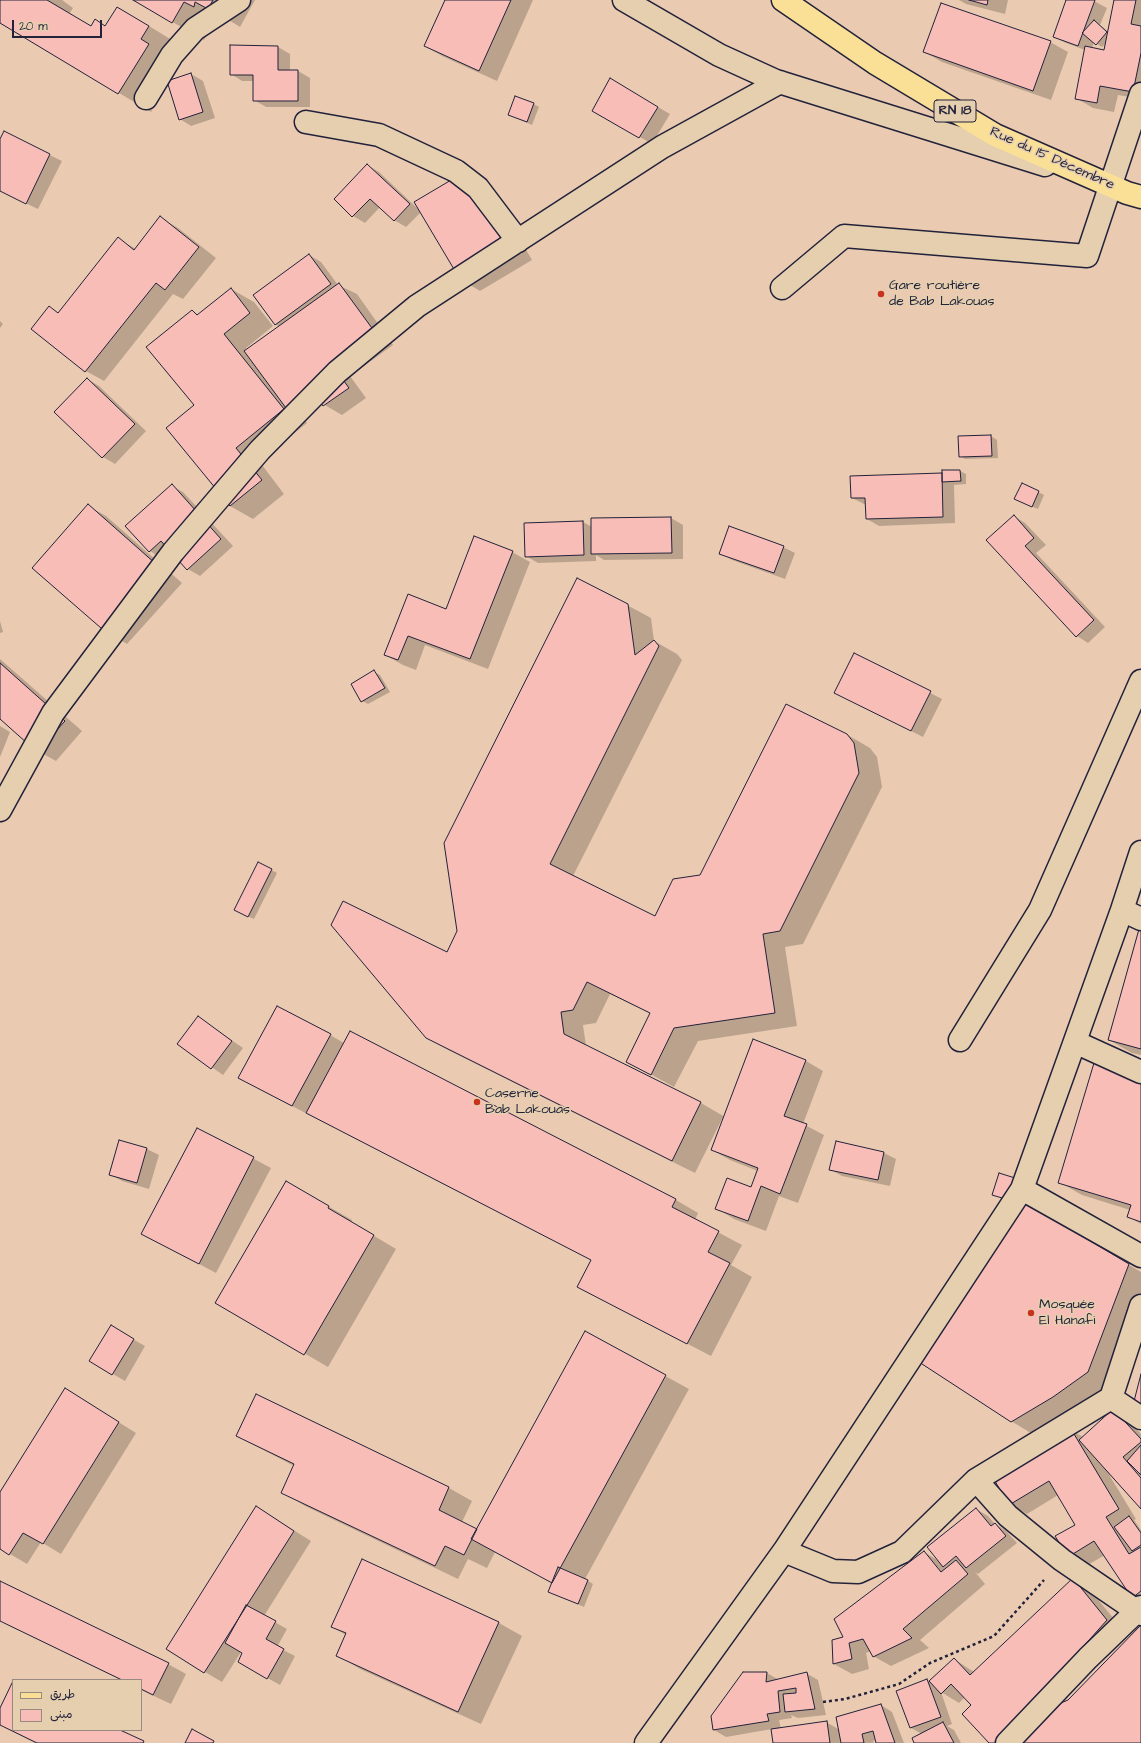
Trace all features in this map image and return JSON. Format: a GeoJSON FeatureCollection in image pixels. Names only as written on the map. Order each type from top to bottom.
{"type":"FeatureCollection","features":[{"type":"Feature","properties":{"kind":"main road","name":"Rue du 15 Décembre"},"geometry":{"type":"LineString","coordinates":[[783,0],[875,63],[995,135],[1127,193],[1141,197]]}},
{"type":"Feature","properties":{"kind":"main road"},"geometry":{"type":"LineString","coordinates":[[1111,186],[1141,214]]}},
{"type":"Feature","properties":{"kind":"street"},"geometry":{"type":"LineString","coordinates":[[146,98],[172,55],[195,29],[239,0]]}},
{"type":"Feature","properties":{"kind":"street"},"geometry":{"type":"LineString","coordinates":[[624,0],[719,55],[780,82],[1111,186]]}},
{"type":"Feature","properties":{"kind":"street"},"geometry":{"type":"LineString","coordinates":[[0,810],[53,713],[173,552],[260,450],[337,372],[411,312],[518,241],[662,147],[780,82]]}},
{"type":"Feature","properties":{"kind":"street"},"geometry":{"type":"LineString","coordinates":[[782,288],[844,236],[1087,256],[1141,94]]}},
{"type":"Feature","properties":{"kind":"street"},"geometry":{"type":"LineString","coordinates":[[306,122],[379,135],[456,171],[478,188],[518,241]]}},
{"type":"Feature","properties":{"kind":"street"},"geometry":{"type":"LineString","coordinates":[[960,1040],[1040,910],[1141,681]]}},
{"type":"Feature","properties":{"kind":"street"},"geometry":{"type":"LineString","coordinates":[[646,1743],[784,1551],[1022,1189],[1075,1042],[1132,914],[1141,852]]}},
{"type":"Feature","properties":{"kind":"street"},"geometry":{"type":"LineString","coordinates":[[1075,1042],[1141,1072]]}},
{"type":"Feature","properties":{"kind":"street"},"geometry":{"type":"LineString","coordinates":[[1022,1189],[1141,1256]]}},
{"type":"Feature","properties":{"kind":"street"},"geometry":{"type":"LineString","coordinates":[[784,1551],[833,1571],[858,1572],[902,1552],[976,1480],[1111,1398],[1141,1306]]}},
{"type":"Feature","properties":{"kind":"street"},"geometry":{"type":"LineString","coordinates":[[1111,1398],[1141,1418]]}},
{"type":"Feature","properties":{"kind":"street"},"geometry":{"type":"LineString","coordinates":[[976,1480],[1008,1516],[1062,1560],[1140,1611],[1088,1658],[1007,1743]]}},
{"type":"Feature","properties":{"kind":"path"},"geometry":{"type":"LineString","coordinates":[[823,1702],[845,1699],[899,1684],[930,1663],[994,1636],[1062,1560]]}},
{"type":"Feature","properties":{"kind":"building"},"geometry":{"type":"Polygon","coordinates":[[[0,0],[47,0],[91,26],[95,19],[105,26],[117,7],[149,26],[141,39],[149,44],[118,94],[0,23],[0,0]]]}},
{"type":"Feature","properties":{"kind":"building"},"geometry":{"type":"Polygon","coordinates":[[[133,0],[213,0],[208,9],[195,2],[194,7],[184,2],[172,23],[133,0]]]}},
{"type":"Feature","properties":{"kind":"building"},"geometry":{"type":"Polygon","coordinates":[[[445,0],[511,0],[479,71],[424,46],[445,0]]]}},
{"type":"Feature","properties":{"kind":"building"},"geometry":{"type":"Polygon","coordinates":[[[969,0],[988,0],[987,5],[969,0]]]}},
{"type":"Feature","properties":{"kind":"building"},"geometry":{"type":"Polygon","coordinates":[[[1066,0],[1095,0],[1078,46],[1053,37],[1066,0]]]}},
{"type":"Feature","properties":{"kind":"building"},"geometry":{"type":"Polygon","coordinates":[[[1114,0],[1136,0],[1131,24],[1141,26],[1141,53],[1133,92],[1100,86],[1097,103],[1075,99],[1085,46],[1104,50],[1114,0]]]}},
{"type":"Feature","properties":{"kind":"building"},"geometry":{"type":"Polygon","coordinates":[[[941,3],[1051,41],[1033,91],[923,52],[941,3]]]}},
{"type":"Feature","properties":{"kind":"building"},"geometry":{"type":"Polygon","coordinates":[[[1094,20],[1107,32],[1096,45],[1082,33],[1094,20]]]}},
{"type":"Feature","properties":{"kind":"building"},"geometry":{"type":"Polygon","coordinates":[[[230,45],[278,46],[278,70],[298,70],[298,101],[253,101],[253,75],[230,75],[230,45]]]}},
{"type":"Feature","properties":{"kind":"building"},"geometry":{"type":"Polygon","coordinates":[[[191,73],[203,112],[179,120],[167,81],[191,73]]]}},
{"type":"Feature","properties":{"kind":"building"},"geometry":{"type":"Polygon","coordinates":[[[610,78],[658,107],[639,138],[592,111],[610,78]]]}},
{"type":"Feature","properties":{"kind":"building"},"geometry":{"type":"Polygon","coordinates":[[[515,96],[534,103],[527,122],[508,115],[515,96]]]}},
{"type":"Feature","properties":{"kind":"building"},"geometry":{"type":"Polygon","coordinates":[[[4,131],[50,154],[26,204],[0,191],[0,139],[4,131]]]}},
{"type":"Feature","properties":{"kind":"building"},"geometry":{"type":"Polygon","coordinates":[[[367,164],[410,204],[394,221],[370,199],[352,217],[334,199],[367,164]]]}},
{"type":"Feature","properties":{"kind":"building"},"geometry":{"type":"Polygon","coordinates":[[[468,170],[515,249],[461,281],[414,202],[468,170]]]}},
{"type":"Feature","properties":{"kind":"building"},"geometry":{"type":"Polygon","coordinates":[[[160,216],[199,247],[165,290],[156,283],[85,372],[31,329],[49,306],[58,313],[118,237],[134,250],[160,216]]]}},
{"type":"Feature","properties":{"kind":"building"},"geometry":{"type":"Polygon","coordinates":[[[309,254],[331,284],[275,325],[253,295],[309,254]]]}},
{"type":"Feature","properties":{"kind":"building"},"geometry":{"type":"Polygon","coordinates":[[[339,283],[377,335],[333,366],[349,388],[323,406],[312,390],[286,408],[244,351],[339,283]]]}},
{"type":"Feature","properties":{"kind":"building"},"geometry":{"type":"Polygon","coordinates":[[[231,288],[250,313],[224,334],[284,409],[236,448],[262,480],[230,506],[166,428],[194,405],[146,347],[192,310],[197,315],[231,288]]]}},
{"type":"Feature","properties":{"kind":"building"},"geometry":{"type":"Polygon","coordinates":[[[87,378],[135,424],[102,458],[54,412],[87,378]]]}},
{"type":"Feature","properties":{"kind":"building"},"geometry":{"type":"Polygon","coordinates":[[[991,435],[992,456],[959,457],[958,436],[991,435]]]}},
{"type":"Feature","properties":{"kind":"building"},"geometry":{"type":"Polygon","coordinates":[[[942,470],[960,470],[961,481],[942,482],[942,470]]]}},
{"type":"Feature","properties":{"kind":"building"},"geometry":{"type":"Polygon","coordinates":[[[942,473],[943,517],[866,519],[865,498],[851,498],[850,476],[942,473]]]}},
{"type":"Feature","properties":{"kind":"building"},"geometry":{"type":"Polygon","coordinates":[[[1022,483],[1039,491],[1032,507],[1014,499],[1022,483]]]}},
{"type":"Feature","properties":{"kind":"building"},"geometry":{"type":"Polygon","coordinates":[[[172,484],[221,539],[187,570],[161,541],[149,552],[125,526],[172,484]]]}},
{"type":"Feature","properties":{"kind":"building"},"geometry":{"type":"Polygon","coordinates":[[[88,504],[165,572],[109,635],[32,568],[88,504]]]}},
{"type":"Feature","properties":{"kind":"building"},"geometry":{"type":"Polygon","coordinates":[[[1014,515],[1034,538],[1025,546],[1094,620],[1076,637],[986,540],[1014,515]]]}},
{"type":"Feature","properties":{"kind":"building"},"geometry":{"type":"Polygon","coordinates":[[[671,517],[672,553],[591,554],[591,518],[671,517]]]}},
{"type":"Feature","properties":{"kind":"building"},"geometry":{"type":"Polygon","coordinates":[[[583,521],[584,555],[525,557],[524,523],[583,521]]]}},
{"type":"Feature","properties":{"kind":"building"},"geometry":{"type":"Polygon","coordinates":[[[729,526],[784,546],[774,573],[719,554],[729,526]]]}},
{"type":"Feature","properties":{"kind":"building"},"geometry":{"type":"Polygon","coordinates":[[[474,536],[513,551],[470,659],[408,636],[398,660],[384,655],[408,594],[446,609],[474,536]]]}},
{"type":"Feature","properties":{"kind":"building"},"geometry":{"type":"Polygon","coordinates":[[[577,578],[628,604],[635,655],[654,640],[659,646],[550,864],[655,916],[673,879],[700,875],[786,704],[847,734],[854,743],[859,773],[780,931],[763,934],[775,1013],[674,1028],[651,1075],[626,1062],[650,1013],[587,982],[573,1010],[561,1012],[564,1034],[701,1102],[672,1161],[426,1038],[331,925],[343,901],[447,952],[457,931],[444,843],[577,578]]]}},
{"type":"Feature","properties":{"kind":"building"},"geometry":{"type":"Polygon","coordinates":[[[854,653],[931,691],[911,731],[834,693],[854,653]]]}},
{"type":"Feature","properties":{"kind":"building"},"geometry":{"type":"Polygon","coordinates":[[[0,663],[65,721],[37,752],[0,719],[0,663]]]}},
{"type":"Feature","properties":{"kind":"building"},"geometry":{"type":"Polygon","coordinates":[[[374,670],[385,688],[361,702],[351,684],[374,670]]]}},
{"type":"Feature","properties":{"kind":"building"},"geometry":{"type":"Polygon","coordinates":[[[258,862],[272,869],[248,917],[234,910],[258,862]]]}},
{"type":"Feature","properties":{"kind":"building"},"geometry":{"type":"Polygon","coordinates":[[[1141,922],[1141,1049],[1108,1040],[1141,922]]]}},
{"type":"Feature","properties":{"kind":"building"},"geometry":{"type":"Polygon","coordinates":[[[277,1006],[331,1034],[292,1106],[238,1078],[277,1006]]]}},
{"type":"Feature","properties":{"kind":"building"},"geometry":{"type":"Polygon","coordinates":[[[198,1016],[232,1041],[211,1069],[177,1044],[198,1016]]]}},
{"type":"Feature","properties":{"kind":"building"},"geometry":{"type":"Polygon","coordinates":[[[350,1031],[676,1199],[672,1207],[719,1231],[708,1252],[730,1263],[687,1344],[577,1287],[591,1260],[306,1113],[350,1031]]]}},
{"type":"Feature","properties":{"kind":"building"},"geometry":{"type":"Polygon","coordinates":[[[753,1039],[806,1060],[784,1116],[807,1124],[780,1194],[761,1186],[748,1221],[715,1209],[727,1178],[751,1187],[758,1168],[711,1150],[753,1039]]]}},
{"type":"Feature","properties":{"kind":"building"},"geometry":{"type":"Polygon","coordinates":[[[1097,1053],[1141,1066],[1141,1222],[1127,1217],[1131,1205],[1058,1183],[1097,1053]]]}},
{"type":"Feature","properties":{"kind":"building"},"geometry":{"type":"Polygon","coordinates":[[[197,1128],[254,1157],[199,1264],[141,1234],[197,1128]]]}},
{"type":"Feature","properties":{"kind":"building"},"geometry":{"type":"Polygon","coordinates":[[[119,1140],[147,1148],[137,1183],[109,1175],[119,1140]]]}},
{"type":"Feature","properties":{"kind":"building"},"geometry":{"type":"Polygon","coordinates":[[[836,1141],[884,1152],[878,1180],[829,1170],[836,1141]]]}},
{"type":"Feature","properties":{"kind":"building"},"geometry":{"type":"Polygon","coordinates":[[[999,1173],[1015,1178],[1009,1200],[992,1195],[999,1173]]]}},
{"type":"Feature","properties":{"kind":"building"},"geometry":{"type":"Polygon","coordinates":[[[286,1181],[374,1235],[304,1355],[215,1303],[286,1181]]]}},
{"type":"Feature","properties":{"kind":"building","name":"Mosquée El Hanafi"},"geometry":{"type":"Polygon","coordinates":[[[1025,1202],[1129,1264],[1088,1372],[1053,1397],[1011,1422],[919,1362],[1025,1202]]]}},
{"type":"Feature","properties":{"kind":"building"},"geometry":{"type":"Polygon","coordinates":[[[111,1325],[134,1339],[112,1375],[89,1361],[111,1325]]]}},
{"type":"Feature","properties":{"kind":"building"},"geometry":{"type":"Polygon","coordinates":[[[585,1331],[666,1375],[552,1583],[471,1539],[585,1331]]]}},
{"type":"Feature","properties":{"kind":"building"},"geometry":{"type":"Polygon","coordinates":[[[1141,1374],[1141,1415],[1131,1413],[1141,1374]]]}},
{"type":"Feature","properties":{"kind":"building"},"geometry":{"type":"Polygon","coordinates":[[[65,1388],[119,1422],[43,1544],[23,1533],[9,1555],[0,1549],[0,1492],[65,1388]]]}},
{"type":"Feature","properties":{"kind":"building"},"geometry":{"type":"Polygon","coordinates":[[[256,1394],[449,1487],[439,1510],[477,1529],[464,1555],[445,1546],[435,1566],[281,1493],[294,1464],[236,1436],[256,1394]]]}},
{"type":"Feature","properties":{"kind":"building"},"geometry":{"type":"Polygon","coordinates":[[[1113,1409],[1141,1439],[1141,1442],[1123,1457],[1141,1478],[1141,1509],[1079,1440],[1113,1409]]]}},
{"type":"Feature","properties":{"kind":"building"},"geometry":{"type":"Polygon","coordinates":[[[1071,1429],[1119,1509],[1106,1517],[1129,1554],[1141,1547],[1141,1591],[1132,1598],[1094,1541],[1068,1557],[1055,1536],[1075,1525],[1049,1481],[1009,1505],[992,1476],[1071,1429]]]}},
{"type":"Feature","properties":{"kind":"building"},"geometry":{"type":"Polygon","coordinates":[[[1141,1445],[1141,1475],[1127,1461],[1141,1445]]]}},
{"type":"Feature","properties":{"kind":"building"},"geometry":{"type":"Polygon","coordinates":[[[256,1506],[294,1531],[204,1673],[166,1649],[256,1506]]]}},
{"type":"Feature","properties":{"kind":"building"},"geometry":{"type":"Polygon","coordinates":[[[976,1508],[991,1526],[995,1523],[1006,1536],[966,1568],[956,1556],[943,1567],[927,1547],[976,1508]]]}},
{"type":"Feature","properties":{"kind":"building"},"geometry":{"type":"Polygon","coordinates":[[[1129,1516],[1141,1533],[1141,1545],[1132,1551],[1114,1527],[1129,1516]]]}},
{"type":"Feature","properties":{"kind":"building"},"geometry":{"type":"Polygon","coordinates":[[[924,1551],[941,1572],[956,1560],[968,1574],[903,1629],[912,1638],[873,1657],[863,1639],[849,1643],[852,1659],[833,1664],[832,1640],[843,1637],[834,1619],[924,1551]]]}},
{"type":"Feature","properties":{"kind":"building"},"geometry":{"type":"Polygon","coordinates":[[[362,1559],[499,1622],[458,1712],[336,1656],[346,1633],[331,1627],[362,1559]]]}},
{"type":"Feature","properties":{"kind":"building"},"geometry":{"type":"Polygon","coordinates":[[[558,1567],[588,1580],[578,1604],[548,1592],[558,1567]]]}},
{"type":"Feature","properties":{"kind":"building"},"geometry":{"type":"Polygon","coordinates":[[[1073,1578],[1107,1620],[997,1743],[989,1743],[962,1714],[971,1705],[951,1684],[941,1694],[929,1681],[954,1658],[970,1675],[1073,1578]]]}},
{"type":"Feature","properties":{"kind":"building"},"geometry":{"type":"Polygon","coordinates":[[[0,1581],[169,1663],[153,1695],[142,1690],[142,1679],[120,1679],[0,1621],[0,1581]]]}},
{"type":"Feature","properties":{"kind":"building"},"geometry":{"type":"Polygon","coordinates":[[[246,1605],[276,1621],[266,1639],[284,1649],[267,1679],[238,1662],[242,1653],[225,1643],[246,1605]]]}},
{"type":"Feature","properties":{"kind":"building"},"geometry":{"type":"Polygon","coordinates":[[[1141,1625],[1141,1743],[1022,1743],[1061,1703],[1068,1700],[1141,1625]]]}},
{"type":"Feature","properties":{"kind":"building"},"geometry":{"type":"Polygon","coordinates":[[[743,1672],[767,1672],[766,1682],[807,1672],[815,1709],[785,1712],[783,1694],[796,1693],[796,1688],[778,1691],[780,1712],[767,1714],[769,1721],[713,1730],[711,1716],[743,1672]]]}},
{"type":"Feature","properties":{"kind":"building"},"geometry":{"type":"Polygon","coordinates":[[[927,1679],[941,1717],[910,1728],[896,1691],[927,1679]]]}},
{"type":"Feature","properties":{"kind":"building"},"geometry":{"type":"Polygon","coordinates":[[[12,1683],[12,1731],[0,1725],[0,1708],[12,1683]]]}},
{"type":"Feature","properties":{"kind":"building"},"geometry":{"type":"Polygon","coordinates":[[[881,1704],[895,1743],[876,1743],[873,1731],[862,1734],[864,1743],[841,1743],[836,1717],[881,1704]]]}},
{"type":"Feature","properties":{"kind":"building"},"geometry":{"type":"Polygon","coordinates":[[[827,1721],[830,1743],[773,1743],[771,1729],[827,1721]]]}},
{"type":"Feature","properties":{"kind":"building"},"geometry":{"type":"Polygon","coordinates":[[[943,1722],[954,1743],[914,1743],[912,1738],[943,1722]]]}},
{"type":"Feature","properties":{"kind":"building"},"geometry":{"type":"Polygon","coordinates":[[[192,1729],[214,1741],[213,1743],[185,1743],[192,1729]]]}},
{"type":"Feature","properties":{"kind":"building"},"geometry":{"type":"Polygon","coordinates":[[[12,1731],[122,1731],[144,1741],[143,1743],[37,1743],[12,1731]]]}},
{"type":"Feature","properties":{"kind":"place","name":"Gare routière de Bab Lakouas"},"geometry":{"type":"Point","coordinates":[881,294]}},
{"type":"Feature","properties":{"kind":"place","name":"Caserne Bab Lakouas"},"geometry":{"type":"Point","coordinates":[477,1102]}},
{"type":"Feature","properties":{"kind":"place","name":"Mosquée El Hanafi"},"geometry":{"type":"Point","coordinates":[1031,1313]}}]}
